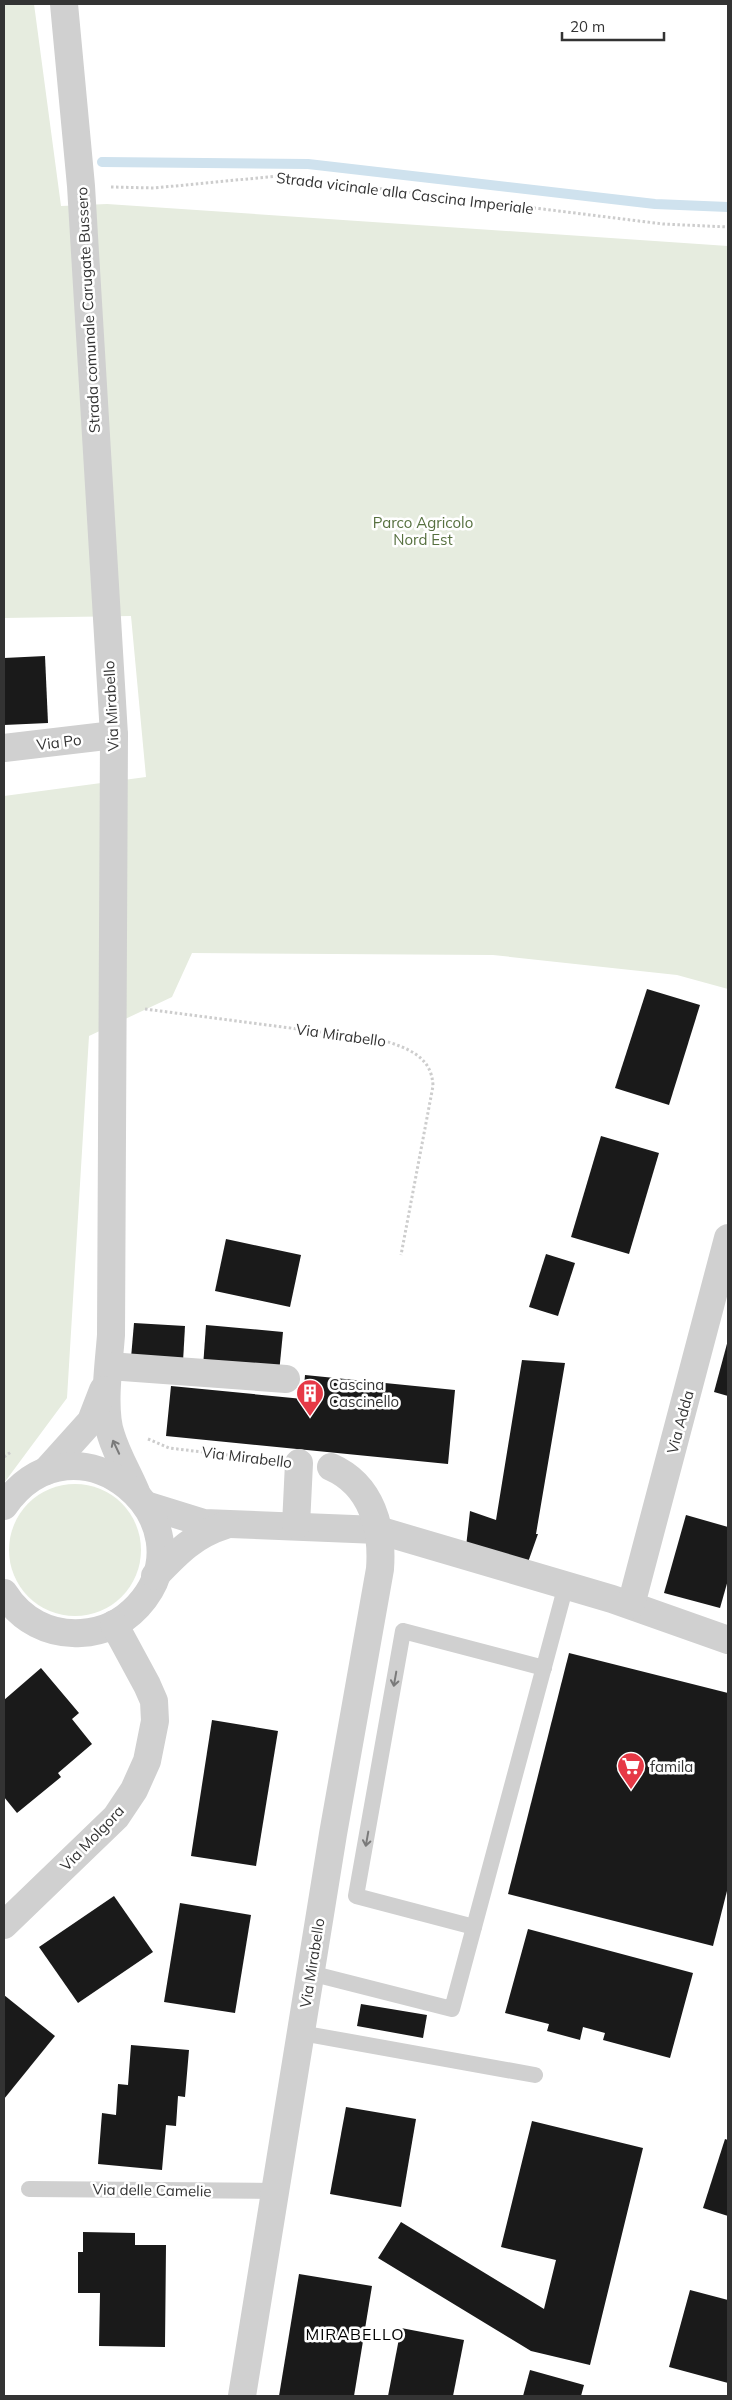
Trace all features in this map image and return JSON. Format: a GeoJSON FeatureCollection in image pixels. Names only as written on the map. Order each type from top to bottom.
{"type":"FeatureCollection","features":[{"type":"Feature","properties":{"kind":"street","name":"Strada comunale Carugate Bussero"},"geometry":{"type":"LineString","coordinates":[[64,4],[81,186],[106,617]]}},
{"type":"Feature","properties":{"kind":"street","name":"Via Mirabello"},"geometry":{"type":"LineString","coordinates":[[106,617],[114,735],[114,1005],[111,1335],[108,1371],[108,1419],[111,1436],[158,1535],[159,1552],[155,1576]]}},
{"type":"Feature","properties":{"kind":"street","name":"Via Po"},"geometry":{"type":"LineString","coordinates":[[4,748],[114,735]]}},
{"type":"Feature","properties":{"kind":"street","name":"Via Adda"},"geometry":{"type":"LineString","coordinates":[[631,1605],[728,1238]]}},
{"type":"Feature","properties":{"kind":"street","name":"Via Mirabello"},"geometry":{"type":"LineString","coordinates":[[46,1471],[91,1421],[108,1371]]}},
{"type":"Feature","properties":{"kind":"street"},"geometry":{"type":"LineString","coordinates":[[108,1371],[286,1379]]}},
{"type":"Feature","properties":{"kind":"street"},"geometry":{"type":"LineString","coordinates":[[296,1525],[299,1463]]}},
{"type":"Feature","properties":{"kind":"street"},"geometry":{"type":"LineString","coordinates":[[4,1506],[18,1488],[46,1471],[68,1466],[90,1468],[112,1475],[141,1499],[193,1520],[378,1530],[631,1605],[728,1640]]}},
{"type":"Feature","properties":{"kind":"street","name":"Via Mirabello"},"geometry":{"type":"LineString","coordinates":[[242,2396],[332,1834],[380,1569],[381,1541],[366,1496],[351,1478],[331,1467]]}},
{"type":"Feature","properties":{"kind":"street"},"geometry":{"type":"LineString","coordinates":[[5,1598],[30,1621],[60,1632],[84,1633],[114,1624],[139,1604],[155,1576],[188,1543],[211,1530],[232,1523]]}},
{"type":"Feature","properties":{"kind":"street","name":"Via Molgora"},"geometry":{"type":"LineString","coordinates":[[4,1925],[116,1817],[134,1790],[147,1761],[155,1726],[154,1701],[148,1685],[114,1624]]}},
{"type":"Feature","properties":{"kind":"lane"},"geometry":{"type":"LineString","coordinates":[[310,1973],[452,2009],[566,1585]]}},
{"type":"Feature","properties":{"kind":"lane"},"geometry":{"type":"LineString","coordinates":[[474,1927],[356,1896],[403,1631],[544,1668]]}},
{"type":"Feature","properties":{"kind":"lane"},"geometry":{"type":"LineString","coordinates":[[301,2033],[534,2075]]}},
{"type":"Feature","properties":{"kind":"lane","name":"Via delle Camelie"},"geometry":{"type":"LineString","coordinates":[[29,2189],[276,2191]]}},
{"type":"Feature","properties":{"kind":"path","name":"Strada vicinale alla Cascina Imperiale"},"geometry":{"type":"LineString","coordinates":[[81,186],[154,188],[278,176],[664,224],[728,228]]}},
{"type":"Feature","properties":{"kind":"path","name":"Via Mirabello"},"geometry":{"type":"LineString","coordinates":[[114,1005],[382,1040],[402,1047],[422,1059],[429,1066],[433,1086],[402,1255]]}},
{"type":"Feature","properties":{"kind":"path","name":"Via Mirabello"},"geometry":{"type":"LineString","coordinates":[[144,1436],[153,1442],[169,1448],[299,1463]]}},
{"type":"Feature","properties":{"kind":"green space","name":"Parco Agricolo Nord Est"},"geometry":{"type":"Polygon","coordinates":[[[4,4],[34,4],[61,206],[107,204],[728,246],[728,989],[677,975],[493,955],[192,953],[172,997],[89,1036],[67,1398],[4,1483],[4,796],[146,777],[131,616],[4,618],[4,4]]]}},
{"type":"Feature","properties":{"kind":"green space"},"geometry":{"type":"Polygon","coordinates":[[[75,1484],[100,1489],[112,1495],[130,1513],[136,1525],[141,1550],[136,1575],[130,1587],[112,1605],[100,1611],[75,1616],[50,1611],[38,1605],[20,1587],[14,1575],[9,1550],[14,1525],[20,1513],[38,1495],[50,1489],[75,1484]]]}},
{"type":"Feature","properties":{"kind":"building"},"geometry":{"type":"Polygon","coordinates":[[[45,656],[48,723],[4,725],[4,658],[45,656]]]}},
{"type":"Feature","properties":{"kind":"building"},"geometry":{"type":"Polygon","coordinates":[[[647,989],[700,1005],[669,1105],[615,1088],[647,989]]]}},
{"type":"Feature","properties":{"kind":"building"},"geometry":{"type":"Polygon","coordinates":[[[601,1136],[659,1153],[629,1254],[571,1237],[601,1136]]]}},
{"type":"Feature","properties":{"kind":"building"},"geometry":{"type":"Polygon","coordinates":[[[226,1239],[301,1255],[290,1307],[215,1291],[226,1239]]]}},
{"type":"Feature","properties":{"kind":"building"},"geometry":{"type":"Polygon","coordinates":[[[546,1254],[575,1263],[558,1316],[529,1307],[546,1254]]]}},
{"type":"Feature","properties":{"kind":"building"},"geometry":{"type":"Polygon","coordinates":[[[134,1323],[185,1326],[183,1362],[131,1358],[134,1323]]]}},
{"type":"Feature","properties":{"kind":"building"},"geometry":{"type":"Polygon","coordinates":[[[206,1325],[283,1332],[279,1373],[203,1367],[206,1325]]]}},
{"type":"Feature","properties":{"kind":"building"},"geometry":{"type":"Polygon","coordinates":[[[728,1340],[728,1396],[714,1392],[728,1340]]]}},
{"type":"Feature","properties":{"kind":"building"},"geometry":{"type":"Polygon","coordinates":[[[522,1360],[565,1363],[536,1534],[538,1534],[527,1565],[466,1547],[470,1511],[496,1520],[522,1360]]]}},
{"type":"Feature","properties":{"kind":"building","name":"Cascina Cascinello"},"geometry":{"type":"Polygon","coordinates":[[[305,1375],[455,1390],[448,1464],[166,1436],[171,1386],[303,1399],[305,1375]]]}},
{"type":"Feature","properties":{"kind":"building"},"geometry":{"type":"Polygon","coordinates":[[[686,1515],[728,1527],[728,1580],[720,1608],[664,1593],[686,1515]]]}},
{"type":"Feature","properties":{"kind":"building","name":"famila"},"geometry":{"type":"Polygon","coordinates":[[[569,1653],[728,1693],[728,1887],[713,1946],[508,1894],[569,1653]]]}},
{"type":"Feature","properties":{"kind":"building"},"geometry":{"type":"Polygon","coordinates":[[[41,1668],[79,1713],[72,1719],[92,1744],[58,1773],[61,1777],[17,1813],[4,1797],[4,1700],[41,1668]]]}},
{"type":"Feature","properties":{"kind":"building"},"geometry":{"type":"Polygon","coordinates":[[[212,1720],[278,1731],[256,1866],[191,1856],[212,1720]]]}},
{"type":"Feature","properties":{"kind":"building"},"geometry":{"type":"Polygon","coordinates":[[[114,1896],[153,1952],[78,2003],[39,1947],[114,1896]]]}},
{"type":"Feature","properties":{"kind":"building"},"geometry":{"type":"Polygon","coordinates":[[[180,1903],[251,1915],[235,2013],[164,2002],[180,1903]]]}},
{"type":"Feature","properties":{"kind":"building"},"geometry":{"type":"Polygon","coordinates":[[[528,1929],[693,1973],[670,2058],[603,2040],[605,2033],[583,2027],[580,2040],[547,2031],[549,2024],[505,2013],[528,1929]]]}},
{"type":"Feature","properties":{"kind":"building"},"geometry":{"type":"Polygon","coordinates":[[[4,1995],[55,2036],[4,2099],[4,1995]]]}},
{"type":"Feature","properties":{"kind":"building"},"geometry":{"type":"Polygon","coordinates":[[[361,2004],[427,2015],[423,2038],[357,2026],[361,2004]]]}},
{"type":"Feature","properties":{"kind":"building"},"geometry":{"type":"Polygon","coordinates":[[[131,2045],[189,2050],[185,2097],[178,2096],[176,2126],[166,2125],[162,2170],[98,2164],[102,2113],[116,2115],[118,2084],[128,2085],[131,2045]]]}},
{"type":"Feature","properties":{"kind":"building"},"geometry":{"type":"Polygon","coordinates":[[[346,2107],[416,2119],[401,2207],[330,2194],[346,2107]]]}},
{"type":"Feature","properties":{"kind":"building"},"geometry":{"type":"Polygon","coordinates":[[[532,2121],[643,2148],[590,2365],[531,2351],[378,2258],[401,2222],[544,2309],[556,2260],[501,2247],[532,2121]]]}},
{"type":"Feature","properties":{"kind":"building"},"geometry":{"type":"Polygon","coordinates":[[[725,2139],[728,2140],[728,2216],[703,2208],[725,2139]]]}},
{"type":"Feature","properties":{"kind":"building"},"geometry":{"type":"Polygon","coordinates":[[[83,2232],[135,2233],[135,2245],[166,2245],[165,2347],[99,2346],[100,2293],[78,2293],[78,2252],[83,2252],[83,2232]]]}},
{"type":"Feature","properties":{"kind":"building"},"geometry":{"type":"Polygon","coordinates":[[[299,2274],[372,2286],[354,2396],[279,2396],[299,2274]]]}},
{"type":"Feature","properties":{"kind":"building"},"geometry":{"type":"Polygon","coordinates":[[[690,2290],[728,2300],[728,2383],[669,2367],[690,2290]]]}},
{"type":"Feature","properties":{"kind":"building"},"geometry":{"type":"Polygon","coordinates":[[[401,2328],[464,2340],[453,2396],[388,2396],[401,2328]]]}},
{"type":"Feature","properties":{"kind":"building"},"geometry":{"type":"Polygon","coordinates":[[[530,2370],[584,2385],[581,2396],[523,2396],[530,2370]]]}},
{"type":"Feature","properties":{"kind":"waterway"},"geometry":{"type":"LineString","coordinates":[[102,162],[308,164],[655,204],[728,207]]}},
{"type":"Feature","properties":{"kind":"place","name":"Cascina Cascinello"},"geometry":{"type":"Point","coordinates":[310,1417]}},
{"type":"Feature","properties":{"kind":"place","name":"famila"},"geometry":{"type":"Point","coordinates":[631,1790]}},
{"type":"Feature","properties":{"kind":"district","name":"MIRABELLO"},"geometry":{"type":"Point","coordinates":[355,2334]}}]}
